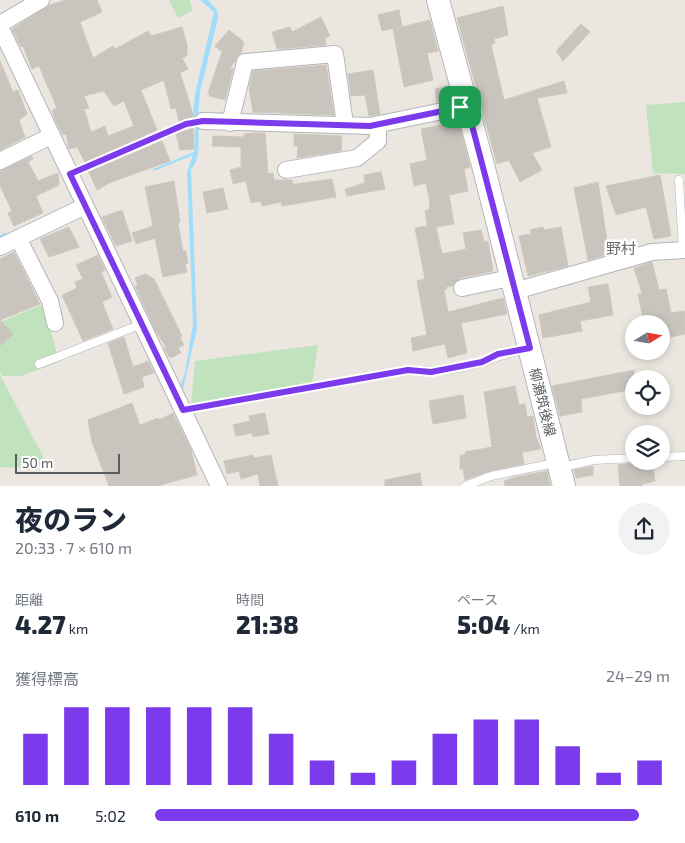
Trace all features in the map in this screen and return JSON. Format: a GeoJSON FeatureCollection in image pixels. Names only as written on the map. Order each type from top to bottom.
{"type":"FeatureCollection","features":[{"type":"Feature","properties":{"kind":"main road","name":"柳瀬筑後線"},"geometry":{"type":"LineString","coordinates":[[438,0],[467,106],[510,285],[530,348],[558,472]]}},
{"type":"Feature","properties":{"kind":"street"},"geometry":{"type":"LineString","coordinates":[[41,0],[0,26],[219,486]]}},
{"type":"Feature","properties":{"kind":"street"},"geometry":{"type":"LineString","coordinates":[[230,123],[245,62],[335,54],[345,124]]}},
{"type":"Feature","properties":{"kind":"street"},"geometry":{"type":"LineString","coordinates":[[203,121],[378,125],[467,106]]}},
{"type":"Feature","properties":{"kind":"street"},"geometry":{"type":"LineString","coordinates":[[286,170],[357,158],[378,141],[378,125]]}},
{"type":"Feature","properties":{"kind":"street"},"geometry":{"type":"LineString","coordinates":[[0,161],[52,136]]}},
{"type":"Feature","properties":{"kind":"street"},"geometry":{"type":"LineString","coordinates":[[0,247],[85,206]]}},
{"type":"Feature","properties":{"kind":"street"},"geometry":{"type":"LineString","coordinates":[[18,238],[50,301],[55,323]]}},
{"type":"Feature","properties":{"kind":"street"},"geometry":{"type":"LineString","coordinates":[[462,288],[510,285],[652,252],[684,250]]}},
{"type":"Feature","properties":{"kind":"lane"},"geometry":{"type":"LineString","coordinates":[[70,174],[186,124],[203,121]]}},
{"type":"Feature","properties":{"kind":"lane"},"geometry":{"type":"LineString","coordinates":[[679,180],[684,250]]}},
{"type":"Feature","properties":{"kind":"lane"},"geometry":{"type":"LineString","coordinates":[[39,364],[142,324]]}},
{"type":"Feature","properties":{"kind":"lane"},"geometry":{"type":"LineString","coordinates":[[183,410],[408,370],[431,372],[482,362],[498,354],[530,348]]}},
{"type":"Feature","properties":{"kind":"lane"},"geometry":{"type":"LineString","coordinates":[[670,457],[685,456]]}},
{"type":"Feature","properties":{"kind":"lane"},"geometry":{"type":"LineString","coordinates":[[464,486],[491,476],[558,472],[594,460],[625,458]]}},
{"type":"Feature","properties":{"kind":"green space"},"geometry":{"type":"Polygon","coordinates":[[[169,0],[189,0],[193,10],[178,18],[169,0]]]}},
{"type":"Feature","properties":{"kind":"green space"},"geometry":{"type":"Polygon","coordinates":[[[685,102],[685,174],[653,173],[646,105],[685,102]]]}},
{"type":"Feature","properties":{"kind":"green space"},"geometry":{"type":"Polygon","coordinates":[[[44,304],[59,362],[21,376],[2,376],[0,372],[0,322],[44,304]]]}},
{"type":"Feature","properties":{"kind":"green space"},"geometry":{"type":"Polygon","coordinates":[[[318,345],[312,385],[191,405],[195,361],[318,345]]]}},
{"type":"Feature","properties":{"kind":"green space"},"geometry":{"type":"Polygon","coordinates":[[[0,375],[43,456],[42,464],[28,468],[0,467],[0,375]]]}},
{"type":"Feature","properties":{"kind":"water"},"geometry":{"type":"Polygon","coordinates":[[[200,0],[208,0],[217,10],[218,18],[200,92],[198,117],[193,116],[195,94],[214,12],[200,0]]]}},
{"type":"Feature","properties":{"kind":"water"},"geometry":{"type":"Polygon","coordinates":[[[195,125],[199,125],[198,149],[196,161],[191,169],[197,329],[182,393],[179,390],[185,373],[193,324],[187,172],[193,155],[154,171],[153,169],[194,152],[195,125]]]}},
{"type":"Feature","properties":{"kind":"building"},"geometry":{"type":"Polygon","coordinates":[[[67,0],[97,0],[102,12],[80,22],[93,58],[113,46],[115,49],[148,31],[151,36],[182,27],[187,45],[187,56],[182,58],[188,69],[180,73],[194,117],[179,121],[176,108],[171,109],[164,80],[141,90],[157,130],[85,162],[77,147],[69,149],[66,134],[63,135],[56,122],[52,110],[57,108],[39,66],[32,69],[23,46],[21,47],[12,29],[49,5],[67,0]],[[104,91],[84,96],[89,108],[84,109],[91,132],[105,126],[108,136],[134,126],[124,101],[114,106],[104,91]]]}},
{"type":"Feature","properties":{"kind":"building"},"geometry":{"type":"Polygon","coordinates":[[[503,6],[508,35],[494,39],[495,43],[491,45],[504,100],[564,81],[567,93],[537,98],[551,147],[532,153],[542,170],[520,182],[509,160],[497,164],[457,18],[503,6]]]}},
{"type":"Feature","properties":{"kind":"building"},"geometry":{"type":"Polygon","coordinates":[[[399,10],[402,26],[382,31],[378,15],[399,10]]]}},
{"type":"Feature","properties":{"kind":"building"},"geometry":{"type":"Polygon","coordinates":[[[321,17],[330,36],[325,38],[326,45],[277,49],[272,32],[290,27],[292,32],[321,17]]]}},
{"type":"Feature","properties":{"kind":"building"},"geometry":{"type":"Polygon","coordinates":[[[430,20],[438,51],[427,53],[433,80],[404,87],[393,29],[430,20]]]}},
{"type":"Feature","properties":{"kind":"building"},"geometry":{"type":"Polygon","coordinates":[[[581,24],[590,32],[563,61],[556,51],[581,24]]]}},
{"type":"Feature","properties":{"kind":"building"},"geometry":{"type":"Polygon","coordinates":[[[229,30],[244,42],[241,53],[229,69],[233,69],[225,100],[209,96],[210,91],[208,93],[222,52],[215,46],[229,30]]]}},
{"type":"Feature","properties":{"kind":"building"},"geometry":{"type":"Polygon","coordinates":[[[0,61],[13,92],[18,90],[27,114],[19,120],[25,137],[0,150],[0,61]]]}},
{"type":"Feature","properties":{"kind":"building"},"geometry":{"type":"Polygon","coordinates":[[[326,65],[334,115],[253,112],[249,88],[253,71],[326,65]]]}},
{"type":"Feature","properties":{"kind":"building"},"geometry":{"type":"Polygon","coordinates":[[[373,70],[380,114],[369,116],[365,95],[351,96],[348,74],[373,70]]]}},
{"type":"Feature","properties":{"kind":"building"},"geometry":{"type":"Polygon","coordinates":[[[448,86],[451,99],[437,102],[435,89],[448,86]]]}},
{"type":"Feature","properties":{"kind":"building"},"geometry":{"type":"Polygon","coordinates":[[[447,124],[447,128],[459,125],[470,167],[464,169],[468,191],[449,195],[454,224],[436,227],[442,254],[466,249],[463,233],[481,230],[484,242],[488,241],[493,271],[460,278],[452,286],[446,287],[447,289],[444,290],[448,312],[503,298],[507,314],[461,323],[467,353],[448,358],[445,344],[413,351],[411,338],[427,335],[417,281],[425,279],[415,228],[427,226],[425,211],[429,209],[430,203],[426,183],[414,186],[410,164],[427,160],[421,129],[447,124]]]}},
{"type":"Feature","properties":{"kind":"building"},"geometry":{"type":"Polygon","coordinates":[[[193,128],[194,149],[180,150],[176,134],[193,128]]]}},
{"type":"Feature","properties":{"kind":"building"},"geometry":{"type":"Polygon","coordinates":[[[265,133],[268,174],[273,173],[274,180],[292,180],[293,184],[296,184],[332,179],[336,197],[282,206],[281,202],[262,206],[261,201],[251,203],[246,181],[233,184],[230,170],[241,167],[241,147],[212,146],[213,136],[244,137],[244,134],[265,133]]]}},
{"type":"Feature","properties":{"kind":"building"},"geometry":{"type":"Polygon","coordinates":[[[294,134],[342,136],[341,151],[297,158],[298,146],[294,146],[294,134]]]}},
{"type":"Feature","properties":{"kind":"building"},"geometry":{"type":"Polygon","coordinates":[[[162,141],[170,161],[109,183],[97,190],[89,172],[162,141]]]}},
{"type":"Feature","properties":{"kind":"building"},"geometry":{"type":"Polygon","coordinates":[[[32,156],[33,159],[28,162],[38,181],[58,173],[59,185],[36,196],[43,213],[14,226],[8,213],[12,211],[0,186],[0,171],[32,156]]]}},
{"type":"Feature","properties":{"kind":"building"},"geometry":{"type":"Polygon","coordinates":[[[381,172],[385,189],[347,196],[345,189],[365,183],[364,175],[381,172]]]}},
{"type":"Feature","properties":{"kind":"building"},"geometry":{"type":"Polygon","coordinates":[[[660,175],[671,236],[654,239],[646,207],[616,215],[606,186],[660,175]]]}},
{"type":"Feature","properties":{"kind":"building"},"geometry":{"type":"Polygon","coordinates":[[[174,181],[180,222],[178,223],[183,251],[186,251],[188,263],[185,264],[187,272],[163,277],[155,238],[136,244],[132,233],[153,226],[145,187],[174,181]]]}},
{"type":"Feature","properties":{"kind":"building"},"geometry":{"type":"Polygon","coordinates":[[[598,182],[609,254],[588,260],[574,188],[598,182]]]}},
{"type":"Feature","properties":{"kind":"building"},"geometry":{"type":"Polygon","coordinates":[[[223,188],[228,209],[207,213],[203,192],[223,188]]]}},
{"type":"Feature","properties":{"kind":"building"},"geometry":{"type":"Polygon","coordinates":[[[122,210],[132,241],[116,246],[102,217],[122,210]]]}},
{"type":"Feature","properties":{"kind":"building"},"geometry":{"type":"Polygon","coordinates":[[[69,227],[79,247],[49,257],[40,239],[69,227]]]}},
{"type":"Feature","properties":{"kind":"building"},"geometry":{"type":"Polygon","coordinates":[[[543,227],[544,230],[561,227],[568,266],[528,276],[519,236],[531,234],[530,230],[543,227]]]}},
{"type":"Feature","properties":{"kind":"building"},"geometry":{"type":"Polygon","coordinates":[[[14,252],[40,304],[0,320],[0,259],[14,252]]]}},
{"type":"Feature","properties":{"kind":"building"},"geometry":{"type":"Polygon","coordinates":[[[98,255],[105,270],[101,272],[112,297],[102,302],[113,329],[83,341],[62,295],[77,288],[75,282],[83,279],[76,265],[98,255]]]}},
{"type":"Feature","properties":{"kind":"building"},"geometry":{"type":"Polygon","coordinates":[[[652,262],[659,290],[666,289],[671,313],[685,311],[685,334],[670,337],[670,315],[642,315],[638,294],[642,293],[634,268],[652,262]]]}},
{"type":"Feature","properties":{"kind":"building"},"geometry":{"type":"Polygon","coordinates":[[[145,274],[154,279],[182,336],[180,338],[184,345],[178,348],[181,353],[170,358],[135,286],[138,285],[135,278],[145,274]]]}},
{"type":"Feature","properties":{"kind":"building"},"geometry":{"type":"Polygon","coordinates":[[[608,284],[613,315],[580,321],[582,331],[543,338],[539,315],[591,302],[588,287],[608,284]]]}},
{"type":"Feature","properties":{"kind":"building"},"geometry":{"type":"Polygon","coordinates":[[[0,320],[13,334],[0,346],[0,320]]]}},
{"type":"Feature","properties":{"kind":"building"},"geometry":{"type":"Polygon","coordinates":[[[124,337],[133,367],[148,361],[154,373],[142,377],[144,387],[124,394],[108,343],[124,337]]]}},
{"type":"Feature","properties":{"kind":"building"},"geometry":{"type":"Polygon","coordinates":[[[625,372],[625,391],[581,399],[582,412],[560,416],[552,386],[625,372]]]}},
{"type":"Feature","properties":{"kind":"building"},"geometry":{"type":"Polygon","coordinates":[[[515,386],[519,405],[525,404],[527,417],[533,416],[536,437],[541,449],[522,452],[524,464],[490,471],[465,480],[463,469],[460,469],[460,456],[466,454],[465,452],[492,447],[484,392],[515,386]]]}},
{"type":"Feature","properties":{"kind":"building"},"geometry":{"type":"Polygon","coordinates":[[[463,395],[466,418],[433,424],[429,401],[463,395]]]}},
{"type":"Feature","properties":{"kind":"building"},"geometry":{"type":"Polygon","coordinates":[[[132,403],[140,425],[158,418],[159,420],[173,413],[191,450],[197,475],[157,486],[109,486],[92,442],[88,420],[132,403]]]}},
{"type":"Feature","properties":{"kind":"building"},"geometry":{"type":"Polygon","coordinates":[[[265,413],[269,434],[253,437],[252,433],[236,436],[233,425],[250,421],[249,416],[265,413]]]}},
{"type":"Feature","properties":{"kind":"building"},"geometry":{"type":"Polygon","coordinates":[[[253,455],[254,458],[271,455],[278,486],[260,486],[258,474],[241,479],[239,471],[227,474],[224,461],[253,455]]]}},
{"type":"Feature","properties":{"kind":"building"},"geometry":{"type":"Polygon","coordinates":[[[625,464],[625,470],[653,470],[655,481],[642,484],[642,486],[620,486],[618,465],[625,464]]]}},
{"type":"Feature","properties":{"kind":"building"},"geometry":{"type":"Polygon","coordinates":[[[593,466],[593,475],[576,478],[574,470],[593,466]]]}},
{"type":"Feature","properties":{"kind":"building"},"geometry":{"type":"Polygon","coordinates":[[[547,471],[550,486],[505,486],[504,481],[547,471]]]}},
{"type":"Feature","properties":{"kind":"building"},"geometry":{"type":"Polygon","coordinates":[[[420,473],[422,486],[385,486],[385,480],[420,473]]]}},
{"type":"Feature","properties":{"kind":"waterway"},"geometry":{"type":"LineString","coordinates":[[0,238],[5,235]]}},
{"type":"Feature","properties":{"kind":"district","name":"野村"},"geometry":{"type":"Point","coordinates":[621,248]}},
{"type":"Feature","properties":{"kind":"route"},"geometry":{"type":"LineString","coordinates":[[467,106],[484,165],[530,348],[498,354],[482,362],[431,372],[408,370],[183,410],[70,174],[186,124],[203,121],[370,126],[460,107],[467,106]]}}]}
